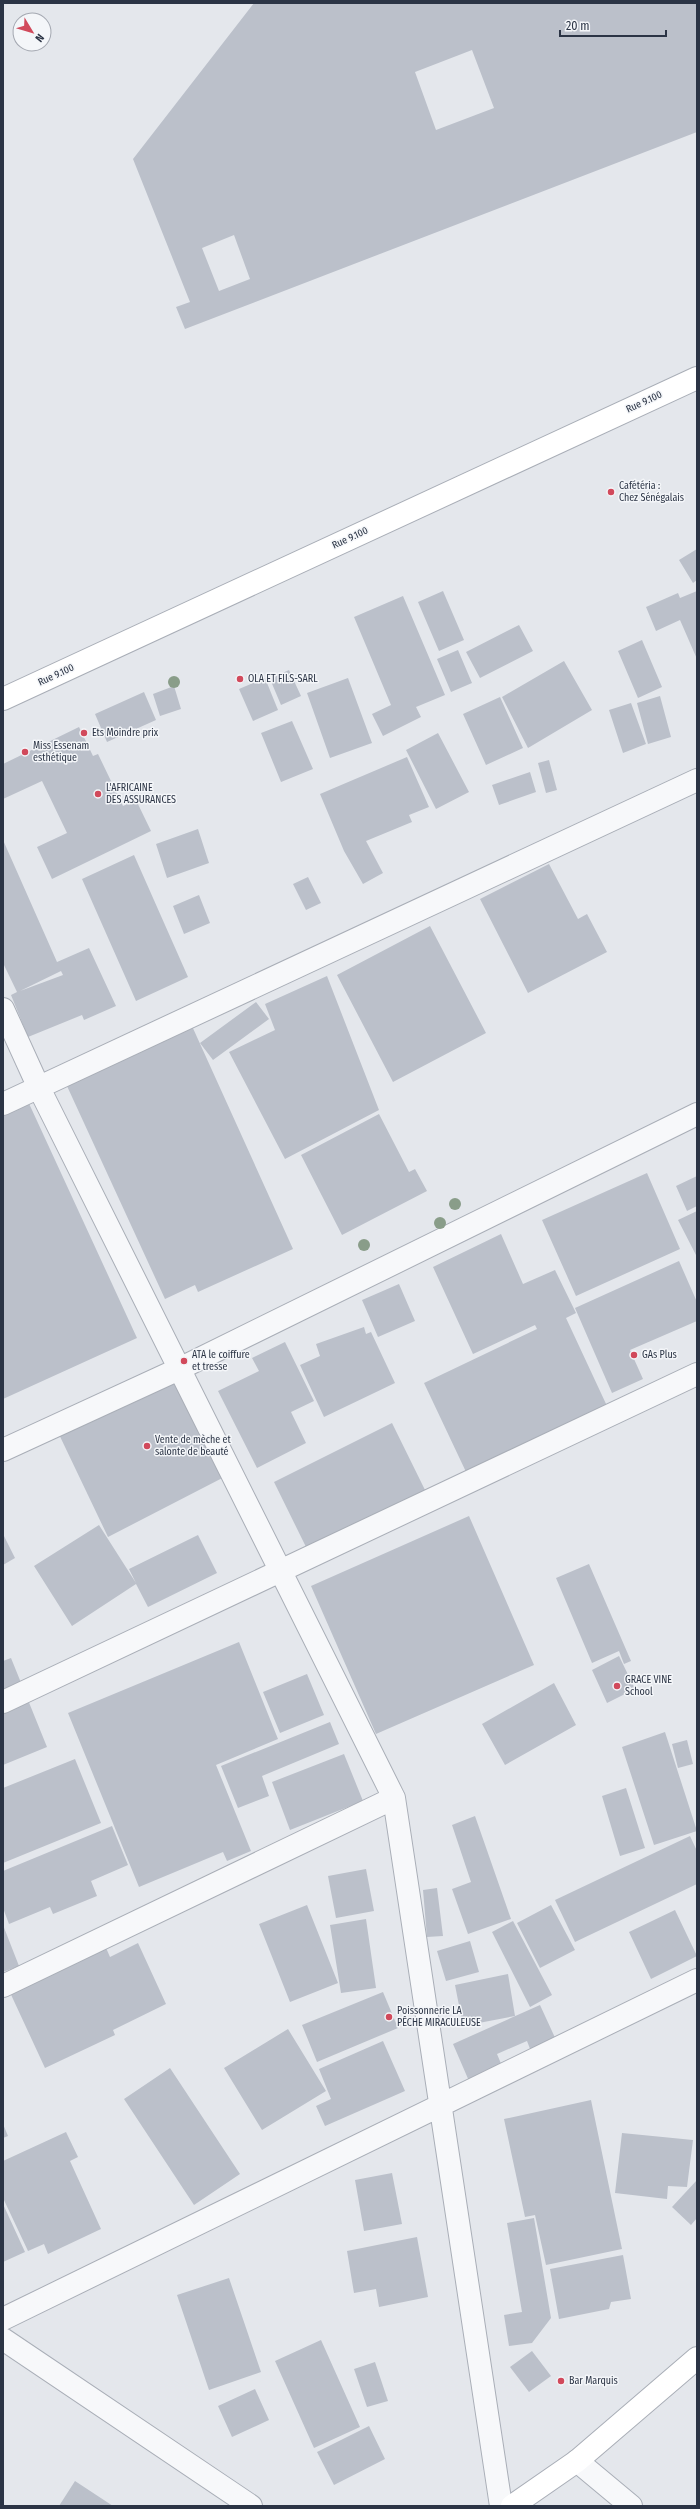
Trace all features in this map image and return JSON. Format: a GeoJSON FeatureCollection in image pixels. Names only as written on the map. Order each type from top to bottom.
{"type":"FeatureCollection","features":[{"type":"Feature","properties":{"kind":"street","name":"Rue 9.100"},"geometry":{"type":"LineString","coordinates":[[3,699],[697,378]]}},
{"type":"Feature","properties":{"kind":"street"},"geometry":{"type":"LineString","coordinates":[[3,1104],[697,780]]}},
{"type":"Feature","properties":{"kind":"street"},"geometry":{"type":"LineString","coordinates":[[3,1009],[39,1088],[179,1369],[282,1571],[394,1798],[501,2506]]}},
{"type":"Feature","properties":{"kind":"street"},"geometry":{"type":"LineString","coordinates":[[3,1450],[179,1369],[697,1114]]}},
{"type":"Feature","properties":{"kind":"street"},"geometry":{"type":"LineString","coordinates":[[3,1702],[697,1374]]}},
{"type":"Feature","properties":{"kind":"street"},"geometry":{"type":"LineString","coordinates":[[3,1986],[394,1798]]}},
{"type":"Feature","properties":{"kind":"street"},"geometry":{"type":"LineString","coordinates":[[3,2319],[440,2107],[697,1980]]}},
{"type":"Feature","properties":{"kind":"street"},"geometry":{"type":"LineString","coordinates":[[3,2339],[251,2506]]}},
{"type":"Feature","properties":{"kind":"street"},"geometry":{"type":"LineString","coordinates":[[512,2506],[577,2461],[697,2358]]}},
{"type":"Feature","properties":{"kind":"street"},"geometry":{"type":"LineString","coordinates":[[577,2461],[631,2506]]}},
{"type":"Feature","properties":{"kind":"building"},"geometry":{"type":"Polygon","coordinates":[[[254,3],[697,3],[697,132],[185,329],[176,307],[190,302],[133,159],[254,3]],[[472,50],[415,72],[436,130],[494,108],[472,50]],[[234,235],[202,248],[219,291],[250,279],[234,235]]]}},
{"type":"Feature","properties":{"kind":"building"},"geometry":{"type":"Polygon","coordinates":[[[697,549],[697,580],[693,583],[679,560],[697,549]]]}},
{"type":"Feature","properties":{"kind":"building"},"geometry":{"type":"Polygon","coordinates":[[[443,591],[464,640],[439,651],[418,602],[443,591]]]}},
{"type":"Feature","properties":{"kind":"building"},"geometry":{"type":"Polygon","coordinates":[[[697,591],[697,659],[680,620],[656,631],[646,607],[678,593],[680,598],[697,591]]]}},
{"type":"Feature","properties":{"kind":"building"},"geometry":{"type":"Polygon","coordinates":[[[403,596],[445,695],[416,707],[421,717],[383,736],[372,714],[391,705],[354,617],[403,596]]]}},
{"type":"Feature","properties":{"kind":"building"},"geometry":{"type":"Polygon","coordinates":[[[519,625],[533,651],[480,678],[466,652],[519,625]]]}},
{"type":"Feature","properties":{"kind":"building"},"geometry":{"type":"Polygon","coordinates":[[[642,640],[662,687],[638,698],[618,651],[642,640]]]}},
{"type":"Feature","properties":{"kind":"building"},"geometry":{"type":"Polygon","coordinates":[[[458,650],[472,683],[451,692],[437,659],[458,650]]]}},
{"type":"Feature","properties":{"kind":"building"},"geometry":{"type":"Polygon","coordinates":[[[564,661],[592,710],[528,748],[502,697],[564,661]]]}},
{"type":"Feature","properties":{"kind":"building"},"geometry":{"type":"Polygon","coordinates":[[[289,670],[301,696],[281,705],[270,679],[289,670]]]}},
{"type":"Feature","properties":{"kind":"building"},"geometry":{"type":"Polygon","coordinates":[[[265,678],[278,710],[253,721],[239,689],[265,678]]]}},
{"type":"Feature","properties":{"kind":"building"},"geometry":{"type":"Polygon","coordinates":[[[348,678],[372,743],[330,758],[307,693],[348,678]]]}},
{"type":"Feature","properties":{"kind":"building"},"geometry":{"type":"Polygon","coordinates":[[[174,686],[181,709],[160,716],[153,694],[174,686]]]}},
{"type":"Feature","properties":{"kind":"building"},"geometry":{"type":"Polygon","coordinates":[[[144,692],[156,720],[107,742],[95,714],[144,692]]]}},
{"type":"Feature","properties":{"kind":"building"},"geometry":{"type":"Polygon","coordinates":[[[660,696],[671,737],[648,744],[637,703],[660,696]]]}},
{"type":"Feature","properties":{"kind":"building"},"geometry":{"type":"Polygon","coordinates":[[[500,697],[523,748],[486,765],[463,714],[500,697]]]}},
{"type":"Feature","properties":{"kind":"building"},"geometry":{"type":"Polygon","coordinates":[[[631,703],[646,744],[623,753],[609,710],[631,703]]]}},
{"type":"Feature","properties":{"kind":"building"},"geometry":{"type":"Polygon","coordinates":[[[292,721],[313,769],[281,782],[261,733],[292,721]]]}},
{"type":"Feature","properties":{"kind":"building"},"geometry":{"type":"Polygon","coordinates":[[[79,727],[93,756],[98,754],[123,806],[136,800],[151,831],[52,879],[37,847],[67,833],[42,781],[3,799],[3,764],[79,727]]]}},
{"type":"Feature","properties":{"kind":"building"},"geometry":{"type":"Polygon","coordinates":[[[438,733],[469,792],[436,809],[406,750],[438,733]]]}},
{"type":"Feature","properties":{"kind":"building"},"geometry":{"type":"Polygon","coordinates":[[[407,757],[429,807],[409,815],[412,822],[366,841],[383,873],[363,884],[344,851],[320,794],[407,757]]]}},
{"type":"Feature","properties":{"kind":"building"},"geometry":{"type":"Polygon","coordinates":[[[549,760],[557,790],[546,793],[538,763],[549,760]]]}},
{"type":"Feature","properties":{"kind":"building"},"geometry":{"type":"Polygon","coordinates":[[[530,772],[536,792],[499,805],[492,785],[530,772]]]}},
{"type":"Feature","properties":{"kind":"building"},"geometry":{"type":"Polygon","coordinates":[[[198,829],[209,863],[167,878],[156,844],[198,829]]]}},
{"type":"Feature","properties":{"kind":"building"},"geometry":{"type":"Polygon","coordinates":[[[3,840],[57,962],[89,948],[116,1006],[84,1020],[82,1015],[28,1037],[11,995],[17,992],[3,963],[3,840]],[[61,971],[20,991],[63,975],[61,971]]]}},
{"type":"Feature","properties":{"kind":"building"},"geometry":{"type":"Polygon","coordinates":[[[134,855],[188,977],[136,1001],[82,879],[134,855]]]}},
{"type":"Feature","properties":{"kind":"building"},"geometry":{"type":"Polygon","coordinates":[[[549,864],[578,919],[587,914],[607,952],[528,993],[480,899],[549,864]]]}},
{"type":"Feature","properties":{"kind":"building"},"geometry":{"type":"Polygon","coordinates":[[[308,877],[321,903],[306,910],[293,884],[308,877]]]}},
{"type":"Feature","properties":{"kind":"building"},"geometry":{"type":"Polygon","coordinates":[[[199,895],[210,923],[184,934],[173,906],[199,895]]]}},
{"type":"Feature","properties":{"kind":"building"},"geometry":{"type":"Polygon","coordinates":[[[430,926],[486,1033],[393,1082],[337,975],[430,926]]]}},
{"type":"Feature","properties":{"kind":"building"},"geometry":{"type":"Polygon","coordinates":[[[327,976],[379,1110],[285,1159],[229,1052],[275,1030],[265,1004],[327,976]]]}},
{"type":"Feature","properties":{"kind":"building"},"geometry":{"type":"Polygon","coordinates":[[[256,1002],[269,1019],[213,1060],[200,1043],[256,1002]]]}},
{"type":"Feature","properties":{"kind":"building"},"geometry":{"type":"Polygon","coordinates":[[[187,1015],[293,1249],[198,1292],[195,1285],[165,1299],[61,1073],[187,1015]]]}},
{"type":"Feature","properties":{"kind":"building"},"geometry":{"type":"Polygon","coordinates":[[[26,1097],[137,1338],[3,1399],[3,1107],[26,1097]]]}},
{"type":"Feature","properties":{"kind":"building"},"geometry":{"type":"Polygon","coordinates":[[[379,1114],[409,1172],[415,1169],[427,1191],[342,1235],[301,1155],[379,1114]]]}},
{"type":"Feature","properties":{"kind":"building"},"geometry":{"type":"Polygon","coordinates":[[[647,1173],[680,1249],[576,1296],[542,1220],[647,1173]]]}},
{"type":"Feature","properties":{"kind":"building"},"geometry":{"type":"Polygon","coordinates":[[[697,1176],[697,1206],[687,1211],[676,1186],[697,1176]]]}},
{"type":"Feature","properties":{"kind":"building"},"geometry":{"type":"Polygon","coordinates":[[[697,1211],[697,1257],[678,1220],[697,1211]]]}},
{"type":"Feature","properties":{"kind":"building"},"geometry":{"type":"Polygon","coordinates":[[[501,1234],[523,1284],[555,1270],[576,1313],[566,1318],[607,1406],[467,1474],[424,1383],[537,1329],[535,1325],[473,1354],[433,1267],[501,1234]]]}},
{"type":"Feature","properties":{"kind":"building"},"geometry":{"type":"Polygon","coordinates":[[[679,1261],[697,1302],[697,1321],[630,1350],[643,1379],[612,1393],[575,1308],[679,1261]]]}},
{"type":"Feature","properties":{"kind":"building"},"geometry":{"type":"Polygon","coordinates":[[[399,1284],[415,1321],[378,1337],[362,1300],[399,1284]]]}},
{"type":"Feature","properties":{"kind":"building"},"geometry":{"type":"Polygon","coordinates":[[[364,1327],[366,1334],[371,1332],[395,1383],[324,1417],[300,1365],[320,1356],[316,1344],[364,1327]]]}},
{"type":"Feature","properties":{"kind":"building"},"geometry":{"type":"Polygon","coordinates":[[[285,1342],[314,1401],[291,1412],[306,1443],[257,1468],[218,1391],[259,1371],[252,1358],[285,1342]]]}},
{"type":"Feature","properties":{"kind":"building"},"geometry":{"type":"Polygon","coordinates":[[[179,1369],[232,1473],[108,1537],[55,1426],[179,1369]]]}},
{"type":"Feature","properties":{"kind":"building"},"geometry":{"type":"Polygon","coordinates":[[[392,1423],[425,1490],[307,1549],[274,1482],[392,1423]]]}},
{"type":"Feature","properties":{"kind":"building"},"geometry":{"type":"Polygon","coordinates":[[[469,1516],[534,1665],[376,1734],[311,1586],[469,1516]]]}},
{"type":"Feature","properties":{"kind":"building"},"geometry":{"type":"Polygon","coordinates":[[[99,1525],[136,1583],[129,1569],[198,1535],[217,1573],[148,1607],[136,1584],[72,1626],[34,1566],[99,1525]]]}},
{"type":"Feature","properties":{"kind":"building"},"geometry":{"type":"Polygon","coordinates":[[[3,1534],[15,1558],[3,1565],[3,1534]]]}},
{"type":"Feature","properties":{"kind":"building"},"geometry":{"type":"Polygon","coordinates":[[[589,1564],[631,1661],[624,1664],[619,1651],[592,1663],[556,1578],[589,1564]]]}},
{"type":"Feature","properties":{"kind":"building"},"geometry":{"type":"Polygon","coordinates":[[[239,1642],[278,1739],[216,1765],[251,1851],[227,1861],[223,1852],[139,1887],[68,1713],[239,1642]]]}},
{"type":"Feature","properties":{"kind":"building"},"geometry":{"type":"Polygon","coordinates":[[[619,1656],[635,1689],[607,1703],[592,1670],[619,1656]]]}},
{"type":"Feature","properties":{"kind":"building"},"geometry":{"type":"Polygon","coordinates":[[[11,1658],[47,1747],[3,1765],[3,1661],[11,1658]]]}},
{"type":"Feature","properties":{"kind":"building"},"geometry":{"type":"Polygon","coordinates":[[[307,1674],[324,1715],[280,1733],[263,1692],[307,1674]]]}},
{"type":"Feature","properties":{"kind":"building"},"geometry":{"type":"Polygon","coordinates":[[[554,1683],[576,1725],[505,1765],[482,1724],[554,1683]]]}},
{"type":"Feature","properties":{"kind":"building"},"geometry":{"type":"Polygon","coordinates":[[[330,1722],[339,1744],[262,1776],[269,1796],[238,1808],[221,1766],[330,1722]]]}},
{"type":"Feature","properties":{"kind":"building"},"geometry":{"type":"Polygon","coordinates":[[[665,1732],[697,1831],[654,1845],[622,1747],[665,1732]]]}},
{"type":"Feature","properties":{"kind":"building"},"geometry":{"type":"Polygon","coordinates":[[[687,1740],[693,1764],[678,1768],[672,1744],[687,1740]]]}},
{"type":"Feature","properties":{"kind":"building"},"geometry":{"type":"Polygon","coordinates":[[[344,1754],[363,1801],[290,1830],[272,1782],[344,1754]]]}},
{"type":"Feature","properties":{"kind":"building"},"geometry":{"type":"Polygon","coordinates":[[[75,1759],[101,1823],[3,1863],[3,1788],[75,1759]]]}},
{"type":"Feature","properties":{"kind":"building"},"geometry":{"type":"Polygon","coordinates":[[[626,1788],[645,1848],[620,1856],[602,1796],[626,1788]]]}},
{"type":"Feature","properties":{"kind":"building"},"geometry":{"type":"Polygon","coordinates":[[[475,1816],[511,1919],[468,1934],[452,1889],[471,1882],[452,1825],[475,1816]]]}},
{"type":"Feature","properties":{"kind":"building"},"geometry":{"type":"Polygon","coordinates":[[[112,1826],[128,1865],[91,1881],[97,1896],[53,1914],[50,1907],[9,1924],[3,1908],[3,1871],[112,1826]]]}},
{"type":"Feature","properties":{"kind":"building"},"geometry":{"type":"Polygon","coordinates":[[[690,1836],[697,1851],[697,1884],[575,1942],[555,1900],[690,1836]]]}},
{"type":"Feature","properties":{"kind":"building"},"geometry":{"type":"Polygon","coordinates":[[[366,1869],[374,1911],[336,1918],[328,1876],[366,1869]]]}},
{"type":"Feature","properties":{"kind":"building"},"geometry":{"type":"Polygon","coordinates":[[[437,1888],[443,1936],[427,1937],[423,1890],[437,1888]]]}},
{"type":"Feature","properties":{"kind":"building"},"geometry":{"type":"Polygon","coordinates":[[[307,1905],[338,1983],[290,2002],[259,1924],[307,1905]]]}},
{"type":"Feature","properties":{"kind":"building"},"geometry":{"type":"Polygon","coordinates":[[[551,1905],[575,1950],[540,1968],[517,1923],[551,1905]]]}},
{"type":"Feature","properties":{"kind":"building"},"geometry":{"type":"Polygon","coordinates":[[[675,1910],[697,1956],[651,1979],[629,1932],[675,1910]]]}},
{"type":"Feature","properties":{"kind":"building"},"geometry":{"type":"Polygon","coordinates":[[[366,1919],[376,1988],[341,1993],[330,1925],[366,1919]]]}},
{"type":"Feature","properties":{"kind":"building"},"geometry":{"type":"Polygon","coordinates":[[[513,1921],[552,1995],[530,2007],[492,1932],[513,1921]]]}},
{"type":"Feature","properties":{"kind":"building"},"geometry":{"type":"Polygon","coordinates":[[[3,1925],[19,1966],[3,1972],[3,1925]]]}},
{"type":"Feature","properties":{"kind":"building"},"geometry":{"type":"Polygon","coordinates":[[[103,1941],[110,1957],[138,1943],[166,2004],[113,2030],[115,2035],[45,2068],[7,1986],[103,1941]]]}},
{"type":"Feature","properties":{"kind":"building"},"geometry":{"type":"Polygon","coordinates":[[[470,1941],[479,1972],[446,1981],[437,1951],[470,1941]]]}},
{"type":"Feature","properties":{"kind":"building"},"geometry":{"type":"Polygon","coordinates":[[[508,1974],[515,2016],[463,2026],[455,1985],[508,1974]]]}},
{"type":"Feature","properties":{"kind":"building"},"geometry":{"type":"Polygon","coordinates":[[[383,1992],[398,2028],[317,2062],[302,2025],[383,1992]]]}},
{"type":"Feature","properties":{"kind":"building"},"geometry":{"type":"Polygon","coordinates":[[[540,2005],[557,2042],[532,2054],[527,2041],[497,2054],[502,2066],[469,2081],[453,2044],[540,2005]]]}},
{"type":"Feature","properties":{"kind":"building"},"geometry":{"type":"Polygon","coordinates":[[[288,2029],[326,2091],[262,2130],[224,2068],[288,2029]]]}},
{"type":"Feature","properties":{"kind":"building"},"geometry":{"type":"Polygon","coordinates":[[[383,2041],[405,2091],[325,2126],[316,2106],[331,2099],[319,2069],[383,2041]]]}},
{"type":"Feature","properties":{"kind":"building"},"geometry":{"type":"Polygon","coordinates":[[[170,2068],[240,2174],[194,2205],[124,2099],[170,2068]]]}},
{"type":"Feature","properties":{"kind":"building"},"geometry":{"type":"Polygon","coordinates":[[[591,2100],[622,2249],[546,2265],[535,2215],[525,2217],[504,2119],[591,2100]]]}},
{"type":"Feature","properties":{"kind":"building"},"geometry":{"type":"Polygon","coordinates":[[[3,2124],[8,2136],[3,2138],[3,2124]]]}},
{"type":"Feature","properties":{"kind":"building"},"geometry":{"type":"Polygon","coordinates":[[[66,2132],[78,2157],[70,2161],[101,2229],[48,2254],[44,2244],[28,2251],[3,2198],[3,2161],[66,2132]]]}},
{"type":"Feature","properties":{"kind":"building"},"geometry":{"type":"Polygon","coordinates":[[[622,2133],[693,2140],[687,2187],[668,2186],[667,2199],[615,2193],[622,2133]]]}},
{"type":"Feature","properties":{"kind":"building"},"geometry":{"type":"Polygon","coordinates":[[[392,2173],[402,2224],[364,2231],[355,2180],[392,2173]]]}},
{"type":"Feature","properties":{"kind":"building"},"geometry":{"type":"Polygon","coordinates":[[[697,2180],[697,2218],[691,2225],[672,2207],[697,2180]]]}},
{"type":"Feature","properties":{"kind":"building"},"geometry":{"type":"Polygon","coordinates":[[[3,2204],[25,2252],[3,2262],[3,2204]]]}},
{"type":"Feature","properties":{"kind":"building"},"geometry":{"type":"Polygon","coordinates":[[[534,2218],[551,2318],[532,2343],[509,2346],[504,2315],[522,2312],[507,2223],[534,2218]]]}},
{"type":"Feature","properties":{"kind":"building"},"geometry":{"type":"Polygon","coordinates":[[[417,2237],[428,2297],[379,2307],[376,2289],[354,2293],[347,2251],[417,2237]]]}},
{"type":"Feature","properties":{"kind":"building"},"geometry":{"type":"Polygon","coordinates":[[[623,2255],[631,2299],[611,2302],[609,2309],[559,2319],[550,2269],[623,2255]]]}},
{"type":"Feature","properties":{"kind":"building"},"geometry":{"type":"Polygon","coordinates":[[[229,2278],[261,2372],[209,2390],[177,2295],[229,2278]]]}},
{"type":"Feature","properties":{"kind":"building"},"geometry":{"type":"Polygon","coordinates":[[[321,2340],[360,2427],[314,2448],[275,2361],[321,2340]]]}},
{"type":"Feature","properties":{"kind":"building"},"geometry":{"type":"Polygon","coordinates":[[[532,2351],[551,2376],[529,2392],[510,2367],[532,2351]]]}},
{"type":"Feature","properties":{"kind":"building"},"geometry":{"type":"Polygon","coordinates":[[[375,2362],[388,2401],[367,2407],[354,2369],[375,2362]]]}},
{"type":"Feature","properties":{"kind":"building"},"geometry":{"type":"Polygon","coordinates":[[[255,2389],[269,2420],[232,2437],[218,2406],[255,2389]]]}},
{"type":"Feature","properties":{"kind":"building"},"geometry":{"type":"Polygon","coordinates":[[[369,2426],[385,2459],[334,2485],[317,2452],[369,2426]]]}},
{"type":"Feature","properties":{"kind":"building"},"geometry":{"type":"Polygon","coordinates":[[[75,2481],[113,2506],[59,2506],[75,2481]]]}},
{"type":"Feature","properties":{"kind":"place","name":"Cafétéria : Chez Sénégalais"},"geometry":{"type":"Point","coordinates":[611,492]}},
{"type":"Feature","properties":{"kind":"place","name":"OLA ET FILS-SARL"},"geometry":{"type":"Point","coordinates":[240,679]}},
{"type":"Feature","properties":{"kind":"place","name":"Ets Moindre prix"},"geometry":{"type":"Point","coordinates":[84,733]}},
{"type":"Feature","properties":{"kind":"place","name":"Miss Essenam esthétique"},"geometry":{"type":"Point","coordinates":[25,752]}},
{"type":"Feature","properties":{"kind":"place","name":"L'AFRICAINE DES ASSURANCES"},"geometry":{"type":"Point","coordinates":[98,794]}},
{"type":"Feature","properties":{"kind":"place","name":"GAs Plus"},"geometry":{"type":"Point","coordinates":[634,1355]}},
{"type":"Feature","properties":{"kind":"place","name":"ATA le coiffure et tresse"},"geometry":{"type":"Point","coordinates":[184,1361]}},
{"type":"Feature","properties":{"kind":"place","name":"Vente de mèche et salonte de beauté"},"geometry":{"type":"Point","coordinates":[147,1446]}},
{"type":"Feature","properties":{"kind":"place","name":"GRACE VINE School"},"geometry":{"type":"Point","coordinates":[617,1686]}},
{"type":"Feature","properties":{"kind":"place","name":"Poissonnerie LA PÊCHE MIRACULEUSE"},"geometry":{"type":"Point","coordinates":[389,2017]}},
{"type":"Feature","properties":{"kind":"place","name":"Bar Marquis"},"geometry":{"type":"Point","coordinates":[561,2381]}}]}
